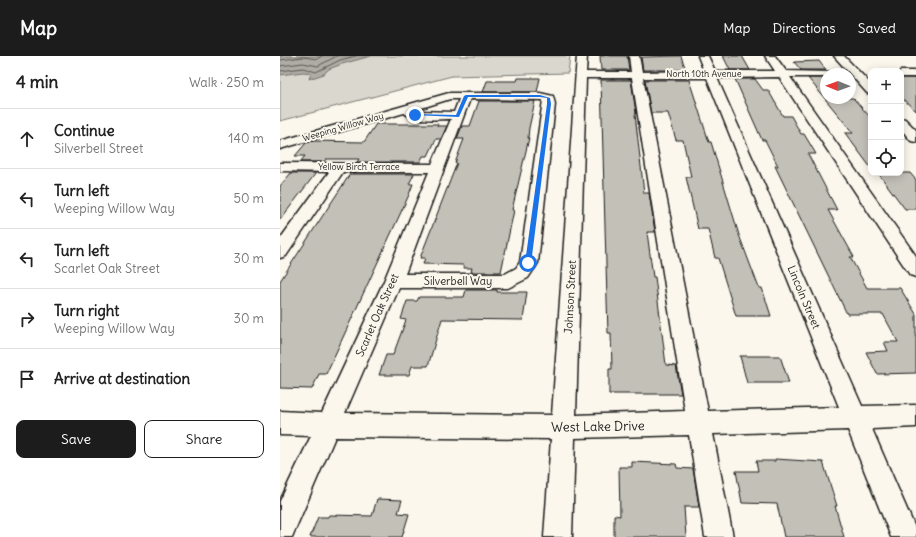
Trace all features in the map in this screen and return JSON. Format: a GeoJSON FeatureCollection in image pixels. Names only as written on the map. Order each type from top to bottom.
{"type":"FeatureCollection","features":[{"type":"Feature","properties":{"kind":"street"},"geometry":{"type":"LineString","coordinates":[[634,56],[719,537]]}},
{"type":"Feature","properties":{"kind":"street","name":"Lincoln Street"},"geometry":{"type":"LineString","coordinates":[[703,56],[905,537]]}},
{"type":"Feature","properties":{"kind":"street"},"geometry":{"type":"LineString","coordinates":[[770,56],[916,270]]}},
{"type":"Feature","properties":{"kind":"street"},"geometry":{"type":"LineString","coordinates":[[839,56],[848,68]]}},
{"type":"Feature","properties":{"kind":"street","name":"North 10th Avenue"},"geometry":{"type":"LineString","coordinates":[[582,65],[637,74],[820,74]]}},
{"type":"Feature","properties":{"kind":"street","name":"Johnson Street"},"geometry":{"type":"LineString","coordinates":[[558,537],[582,65]]}},
{"type":"Feature","properties":{"kind":"street"},"geometry":{"type":"LineString","coordinates":[[856,74],[868,74]]}},
{"type":"Feature","properties":{"kind":"street"},"geometry":{"type":"LineString","coordinates":[[904,74],[916,74]]}},
{"type":"Feature","properties":{"kind":"street"},"geometry":{"type":"LineString","coordinates":[[856,77],[868,88]]}},
{"type":"Feature","properties":{"kind":"street","name":"Weeping Willow Way"},"geometry":{"type":"LineString","coordinates":[[280,145],[449,96],[540,96],[548,98],[549,104],[528,263],[522,274]]}},
{"type":"Feature","properties":{"kind":"street","name":"Scarlet Oak Street"},"geometry":{"type":"LineString","coordinates":[[280,532],[393,281],[466,96]]}},
{"type":"Feature","properties":{"kind":"street"},"geometry":{"type":"LineString","coordinates":[[406,109],[419,116],[458,116]]}},
{"type":"Feature","properties":{"kind":"street"},"geometry":{"type":"LineString","coordinates":[[904,125],[916,138]]}},
{"type":"Feature","properties":{"kind":"street","name":"Yellow Birch Terrace"},"geometry":{"type":"LineString","coordinates":[[280,167],[437,168]]}},
{"type":"Feature","properties":{"kind":"street"},"geometry":{"type":"LineString","coordinates":[[280,252],[339,167]]}},
{"type":"Feature","properties":{"kind":"street","name":"Silverbell Way"},"geometry":{"type":"LineString","coordinates":[[393,281],[508,281],[522,274]]}},
{"type":"Feature","properties":{"kind":"street","name":"West Lake Drive"},"geometry":{"type":"LineString","coordinates":[[280,423],[329,426],[563,427],[916,416]]}},
{"type":"Feature","properties":{"kind":"shaded area"},"geometry":{"type":"Polygon","coordinates":[[[280,56],[570,56],[568,73],[452,76],[280,121],[280,56]]]}},
{"type":"Feature","properties":{"kind":"water"},"geometry":{"type":"Polygon","coordinates":[[[280,56],[371,56],[342,64],[329,69],[324,74],[309,79],[311,73],[303,72],[280,75],[280,56]]]}},
{"type":"Feature","properties":{"kind":"building"},"geometry":{"type":"Polygon","coordinates":[[[600,56],[627,56],[629,70],[601,70],[600,56]]]}},
{"type":"Feature","properties":{"kind":"building"},"geometry":{"type":"Polygon","coordinates":[[[681,56],[686,70],[643,70],[641,57],[681,56]]]}},
{"type":"Feature","properties":{"kind":"building"},"geometry":{"type":"Polygon","coordinates":[[[723,56],[742,56],[750,70],[730,70],[723,56]]]}},
{"type":"Feature","properties":{"kind":"building"},"geometry":{"type":"Polygon","coordinates":[[[819,61],[824,68],[820,68],[820,70],[801,70],[794,62],[819,61]]]}},
{"type":"Feature","properties":{"kind":"building"},"geometry":{"type":"Polygon","coordinates":[[[518,78],[540,78],[537,92],[483,92],[487,81],[517,81],[518,78]]]}},
{"type":"Feature","properties":{"kind":"building"},"geometry":{"type":"Polygon","coordinates":[[[808,78],[820,78],[820,93],[808,78]]]}},
{"type":"Feature","properties":{"kind":"building"},"geometry":{"type":"Polygon","coordinates":[[[904,78],[916,78],[916,111],[904,100],[904,78]]]}},
{"type":"Feature","properties":{"kind":"building"},"geometry":{"type":"Polygon","coordinates":[[[735,79],[755,79],[763,90],[768,90],[783,116],[791,116],[801,134],[804,134],[816,154],[808,154],[837,210],[828,210],[854,257],[850,257],[867,288],[900,288],[916,314],[916,373],[877,374],[866,352],[888,351],[884,342],[898,342],[883,314],[847,314],[775,166],[778,166],[765,140],[762,140],[735,79]]]}},
{"type":"Feature","properties":{"kind":"building"},"geometry":{"type":"Polygon","coordinates":[[[601,80],[631,80],[644,193],[649,193],[655,232],[647,232],[653,277],[655,277],[666,365],[676,366],[681,394],[609,394],[609,369],[612,369],[611,333],[608,333],[601,80]]]}},
{"type":"Feature","properties":{"kind":"building"},"geometry":{"type":"Polygon","coordinates":[[[645,80],[689,80],[709,142],[711,142],[739,235],[759,288],[762,288],[771,316],[736,316],[718,258],[715,258],[708,229],[698,229],[686,177],[691,177],[683,140],[676,140],[668,113],[651,113],[645,80]]]}},
{"type":"Feature","properties":{"kind":"building"},"geometry":{"type":"Polygon","coordinates":[[[479,101],[535,101],[529,128],[529,138],[512,210],[514,210],[501,272],[471,272],[472,268],[464,268],[464,265],[423,264],[425,258],[420,258],[457,163],[455,163],[464,139],[457,139],[462,126],[470,126],[479,101]]]}},
{"type":"Feature","properties":{"kind":"building"},"geometry":{"type":"Polygon","coordinates":[[[856,101],[868,115],[868,164],[845,133],[853,133],[829,104],[856,104],[856,101]]]}},
{"type":"Feature","properties":{"kind":"building"},"geometry":{"type":"Polygon","coordinates":[[[376,124],[438,124],[437,126],[447,126],[441,139],[436,139],[428,156],[423,156],[420,162],[357,162],[359,159],[326,159],[324,162],[300,162],[305,156],[295,156],[306,143],[312,141],[364,142],[376,124]]]}},
{"type":"Feature","properties":{"kind":"building"},"geometry":{"type":"Polygon","coordinates":[[[291,173],[316,173],[280,220],[280,186],[291,173]]]}},
{"type":"Feature","properties":{"kind":"building"},"geometry":{"type":"Polygon","coordinates":[[[904,173],[910,173],[916,180],[916,209],[905,209],[880,176],[904,176],[904,173]]]}},
{"type":"Feature","properties":{"kind":"building"},"geometry":{"type":"Polygon","coordinates":[[[350,174],[414,174],[409,184],[413,184],[408,197],[326,374],[319,374],[312,389],[280,388],[280,281],[350,174]]]}},
{"type":"Feature","properties":{"kind":"building"},"geometry":{"type":"Polygon","coordinates":[[[466,290],[527,292],[523,320],[442,319],[428,366],[412,366],[409,375],[379,375],[386,355],[393,355],[406,320],[401,319],[407,301],[417,301],[419,297],[464,297],[466,290]]]}},
{"type":"Feature","properties":{"kind":"building"},"geometry":{"type":"Polygon","coordinates":[[[740,356],[780,356],[789,383],[747,383],[740,356]]]}},
{"type":"Feature","properties":{"kind":"building"},"geometry":{"type":"Polygon","coordinates":[[[775,459],[823,462],[837,506],[835,506],[844,537],[784,537],[777,504],[742,503],[736,471],[758,471],[756,461],[775,461],[775,459]]]}},
{"type":"Feature","properties":{"kind":"building"},"geometry":{"type":"Polygon","coordinates":[[[632,462],[676,464],[677,468],[693,469],[699,507],[684,507],[686,537],[614,537],[614,515],[620,516],[619,467],[632,467],[632,462]]]}},
{"type":"Feature","properties":{"kind":"building"},"geometry":{"type":"Polygon","coordinates":[[[377,499],[402,500],[398,513],[409,514],[402,537],[310,537],[318,517],[328,517],[329,515],[372,516],[377,499]]]}},
{"type":"Feature","properties":{"kind":"route"},"geometry":{"type":"LineString","coordinates":[[415,115],[458,116],[466,96],[540,96],[548,98],[549,104],[528,263]]}}]}
